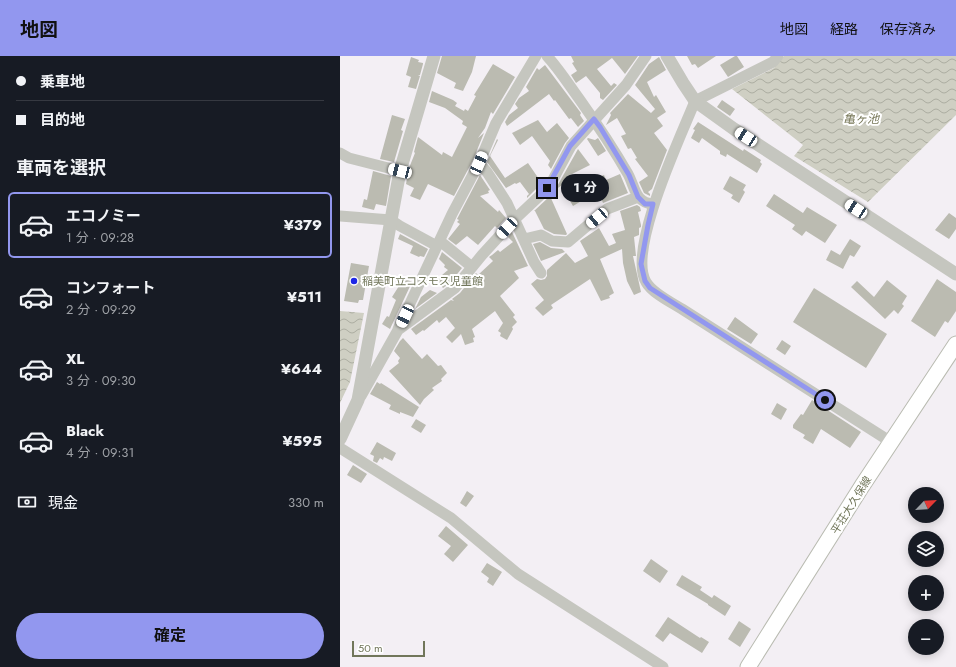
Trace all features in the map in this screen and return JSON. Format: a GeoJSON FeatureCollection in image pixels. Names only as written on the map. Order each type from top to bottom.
{"type":"FeatureCollection","features":[{"type":"Feature","properties":{"kind":"main road","name":"平荘大久保線"},"geometry":{"type":"LineString","coordinates":[[748,667],[891,442],[956,344]]}},
{"type":"Feature","properties":{"kind":"street"},"geometry":{"type":"LineString","coordinates":[[358,400],[400,171],[434,56]]}},
{"type":"Feature","properties":{"kind":"street"},"geometry":{"type":"LineString","coordinates":[[340,439],[358,400],[398,330],[479,163],[496,123],[536,56]]}},
{"type":"Feature","properties":{"kind":"street"},"geometry":{"type":"LineString","coordinates":[[546,56],[559,71],[600,127],[629,175],[638,197],[645,204],[653,204]]}},
{"type":"Feature","properties":{"kind":"street"},"geometry":{"type":"LineString","coordinates":[[398,330],[455,288],[515,219],[549,187],[570,146],[626,85],[646,56]]}},
{"type":"Feature","properties":{"kind":"street"},"geometry":{"type":"LineString","coordinates":[[668,56],[683,83],[695,100],[734,129],[956,274]]}},
{"type":"Feature","properties":{"kind":"street"},"geometry":{"type":"LineString","coordinates":[[778,56],[772,62],[695,100],[653,204],[641,264],[645,281],[650,288],[891,442]]}},
{"type":"Feature","properties":{"kind":"street"},"geometry":{"type":"LineString","coordinates":[[340,153],[349,158],[400,171]]}},
{"type":"Feature","properties":{"kind":"street"},"geometry":{"type":"LineString","coordinates":[[479,163],[487,172],[507,203],[534,262],[541,273]]}},
{"type":"Feature","properties":{"kind":"street"},"geometry":{"type":"LineString","coordinates":[[524,239],[541,235],[552,241],[568,242],[607,209],[638,197]]}},
{"type":"Feature","properties":{"kind":"street"},"geometry":{"type":"LineString","coordinates":[[340,216],[391,220],[400,226],[439,243],[472,267]]}},
{"type":"Feature","properties":{"kind":"street"},"geometry":{"type":"LineString","coordinates":[[340,448],[451,518],[518,574],[663,667]]}},
{"type":"Feature","properties":{"kind":"water","name":"亀ヶ池"},"geometry":{"type":"Polygon","coordinates":[[[784,56],[956,56],[956,115],[868,202],[794,156],[803,145],[732,89],[774,68],[784,56]]]}},
{"type":"Feature","properties":{"kind":"water"},"geometry":{"type":"Polygon","coordinates":[[[340,311],[364,313],[350,382],[340,403],[340,311]]]}},
{"type":"Feature","properties":{"kind":"building"},"geometry":{"type":"Polygon","coordinates":[[[442,56],[476,56],[472,72],[463,91],[454,88],[456,83],[437,73],[442,56]]]}},
{"type":"Feature","properties":{"kind":"building"},"geometry":{"type":"Polygon","coordinates":[[[571,56],[638,56],[625,74],[612,58],[597,69],[611,86],[614,83],[617,85],[603,100],[600,98],[600,93],[586,76],[576,83],[571,75],[577,71],[572,63],[574,62],[571,56]]]}},
{"type":"Feature","properties":{"kind":"building"},"geometry":{"type":"Polygon","coordinates":[[[687,56],[716,56],[698,68],[695,64],[692,65],[687,56]]]}},
{"type":"Feature","properties":{"kind":"building"},"geometry":{"type":"Polygon","coordinates":[[[737,56],[744,67],[728,77],[720,65],[737,56]]]}},
{"type":"Feature","properties":{"kind":"building"},"geometry":{"type":"Polygon","coordinates":[[[411,57],[419,60],[418,62],[423,63],[420,75],[418,75],[420,76],[416,89],[408,87],[411,77],[406,75],[411,57]]]}},
{"type":"Feature","properties":{"kind":"building"},"geometry":{"type":"Polygon","coordinates":[[[659,57],[666,70],[647,82],[654,97],[656,95],[666,112],[657,118],[663,126],[654,133],[667,150],[652,189],[648,192],[650,196],[644,193],[639,182],[648,176],[635,159],[637,158],[631,148],[628,149],[621,136],[626,134],[617,118],[606,125],[611,115],[610,113],[628,94],[651,113],[655,109],[635,85],[649,64],[659,57]]]}},
{"type":"Feature","properties":{"kind":"building"},"geometry":{"type":"Polygon","coordinates":[[[493,64],[515,77],[493,114],[491,112],[485,128],[478,138],[484,133],[473,160],[454,196],[428,184],[420,200],[410,196],[414,188],[406,184],[418,137],[442,155],[443,152],[452,157],[467,127],[462,124],[463,121],[445,108],[429,102],[432,91],[453,100],[457,103],[455,106],[464,111],[465,109],[468,111],[476,96],[474,95],[493,64]]]}},
{"type":"Feature","properties":{"kind":"building"},"geometry":{"type":"Polygon","coordinates":[[[545,65],[581,113],[580,115],[584,121],[578,127],[571,118],[569,119],[549,94],[507,126],[505,122],[509,115],[518,108],[515,104],[519,98],[529,91],[526,87],[537,68],[539,70],[545,65]]]}},
{"type":"Feature","properties":{"kind":"building"},"geometry":{"type":"Polygon","coordinates":[[[722,100],[735,109],[730,116],[717,107],[722,100]]]}},
{"type":"Feature","properties":{"kind":"building"},"geometry":{"type":"Polygon","coordinates":[[[392,115],[405,119],[394,162],[380,159],[392,115]]]}},
{"type":"Feature","properties":{"kind":"building"},"geometry":{"type":"Polygon","coordinates":[[[538,120],[547,132],[557,123],[569,138],[551,169],[548,165],[550,161],[532,136],[520,145],[512,133],[538,120]]]}},
{"type":"Feature","properties":{"kind":"building"},"geometry":{"type":"Polygon","coordinates":[[[698,122],[743,151],[744,149],[761,160],[760,162],[762,164],[757,173],[727,154],[726,157],[720,154],[720,151],[702,138],[699,143],[691,138],[695,130],[693,129],[698,122]]]}},
{"type":"Feature","properties":{"kind":"building"},"geometry":{"type":"Polygon","coordinates":[[[598,138],[606,151],[598,156],[587,139],[595,140],[598,138]]]}},
{"type":"Feature","properties":{"kind":"building"},"geometry":{"type":"Polygon","coordinates":[[[497,139],[498,140],[490,156],[505,178],[528,163],[541,182],[539,184],[540,185],[527,198],[529,194],[520,182],[506,188],[487,162],[497,139]]]}},
{"type":"Feature","properties":{"kind":"building"},"geometry":{"type":"Polygon","coordinates":[[[578,149],[590,165],[570,175],[575,185],[568,181],[555,190],[578,149]]]}},
{"type":"Feature","properties":{"kind":"building"},"geometry":{"type":"Polygon","coordinates":[[[373,171],[391,176],[386,206],[376,204],[374,210],[362,207],[364,199],[367,200],[373,171]]]}},
{"type":"Feature","properties":{"kind":"building"},"geometry":{"type":"Polygon","coordinates":[[[620,174],[628,193],[603,203],[601,198],[598,199],[593,185],[596,183],[595,178],[604,175],[606,180],[620,174]]]}},
{"type":"Feature","properties":{"kind":"building"},"geometry":{"type":"Polygon","coordinates":[[[480,175],[490,190],[488,191],[489,193],[480,196],[498,212],[499,210],[506,218],[497,228],[495,226],[478,245],[467,236],[456,245],[448,239],[460,224],[457,222],[459,220],[457,219],[480,175]]]}},
{"type":"Feature","properties":{"kind":"building"},"geometry":{"type":"Polygon","coordinates":[[[730,176],[746,185],[743,190],[745,192],[739,203],[731,198],[733,195],[723,189],[730,176]]]}},
{"type":"Feature","properties":{"kind":"building"},"geometry":{"type":"Polygon","coordinates":[[[574,185],[583,200],[573,206],[563,189],[574,185]]]}},
{"type":"Feature","properties":{"kind":"building"},"geometry":{"type":"Polygon","coordinates":[[[774,194],[803,213],[807,207],[837,225],[825,243],[806,231],[802,236],[792,229],[795,225],[766,206],[774,194]]]}},
{"type":"Feature","properties":{"kind":"building"},"geometry":{"type":"Polygon","coordinates":[[[550,196],[567,234],[566,235],[554,234],[544,229],[534,211],[550,196]]]}},
{"type":"Feature","properties":{"kind":"building"},"geometry":{"type":"Polygon","coordinates":[[[637,205],[640,207],[641,211],[638,212],[641,227],[639,228],[639,235],[634,237],[636,256],[633,256],[641,292],[634,295],[627,281],[622,249],[600,259],[614,293],[609,296],[610,298],[601,301],[590,279],[551,305],[553,308],[543,316],[535,308],[544,300],[531,284],[537,279],[545,279],[547,276],[547,270],[566,253],[575,263],[588,256],[580,241],[599,228],[609,246],[616,243],[612,234],[625,230],[620,211],[637,205]]]}},
{"type":"Feature","properties":{"kind":"building"},"geometry":{"type":"Polygon","coordinates":[[[949,213],[956,218],[956,229],[949,239],[935,230],[949,213]]]}},
{"type":"Feature","properties":{"kind":"building"},"geometry":{"type":"Polygon","coordinates":[[[512,232],[528,266],[514,271],[519,278],[500,296],[515,315],[513,317],[517,322],[512,327],[513,329],[507,340],[500,336],[501,333],[498,331],[503,323],[495,311],[472,329],[475,337],[473,338],[474,342],[465,345],[461,334],[452,343],[446,337],[455,328],[446,317],[439,323],[437,320],[424,331],[423,330],[416,335],[411,329],[451,300],[454,301],[452,299],[460,293],[476,273],[478,275],[493,261],[489,257],[498,250],[500,252],[513,242],[508,237],[512,232]]]}},
{"type":"Feature","properties":{"kind":"building"},"geometry":{"type":"Polygon","coordinates":[[[400,234],[428,249],[424,257],[419,257],[410,253],[413,246],[398,239],[400,234]]]}},
{"type":"Feature","properties":{"kind":"building"},"geometry":{"type":"Polygon","coordinates":[[[850,239],[861,246],[854,257],[850,255],[843,269],[826,260],[831,250],[840,255],[850,239]]]}},
{"type":"Feature","properties":{"kind":"building"},"geometry":{"type":"Polygon","coordinates":[[[540,242],[551,248],[562,249],[565,252],[541,261],[533,244],[540,242]]]}},
{"type":"Feature","properties":{"kind":"building"},"geometry":{"type":"Polygon","coordinates":[[[442,252],[462,268],[450,283],[443,288],[436,280],[448,270],[439,259],[442,252]]]}},
{"type":"Feature","properties":{"kind":"building"},"geometry":{"type":"Polygon","coordinates":[[[351,263],[369,266],[363,300],[359,300],[358,303],[344,301],[351,263]]]}},
{"type":"Feature","properties":{"kind":"building"},"geometry":{"type":"Polygon","coordinates":[[[404,278],[412,282],[390,329],[382,324],[387,316],[389,317],[396,300],[392,297],[404,278]]]}},
{"type":"Feature","properties":{"kind":"building"},"geometry":{"type":"Polygon","coordinates":[[[937,279],[956,292],[956,311],[948,323],[945,321],[935,337],[911,321],[937,279]]]}},
{"type":"Feature","properties":{"kind":"building"},"geometry":{"type":"Polygon","coordinates":[[[887,280],[907,296],[902,304],[904,306],[898,314],[894,310],[885,319],[851,287],[857,281],[874,297],[887,280]]]}},
{"type":"Feature","properties":{"kind":"building"},"geometry":{"type":"Polygon","coordinates":[[[814,288],[887,334],[866,368],[793,322],[814,288]]]}},
{"type":"Feature","properties":{"kind":"building"},"geometry":{"type":"Polygon","coordinates":[[[430,290],[437,293],[415,309],[421,297],[430,290]]]}},
{"type":"Feature","properties":{"kind":"building"},"geometry":{"type":"Polygon","coordinates":[[[735,317],[758,334],[751,344],[727,329],[735,317]]]}},
{"type":"Feature","properties":{"kind":"building"},"geometry":{"type":"Polygon","coordinates":[[[403,338],[422,359],[427,354],[438,366],[441,365],[447,373],[441,379],[442,381],[432,388],[434,390],[420,405],[389,371],[399,363],[398,361],[400,358],[394,351],[403,338]]]}},
{"type":"Feature","properties":{"kind":"building"},"geometry":{"type":"Polygon","coordinates":[[[782,340],[791,346],[785,355],[776,349],[782,340]]]}},
{"type":"Feature","properties":{"kind":"building"},"geometry":{"type":"Polygon","coordinates":[[[377,382],[419,407],[413,417],[400,412],[400,414],[389,409],[391,405],[370,394],[377,382]]]}},
{"type":"Feature","properties":{"kind":"building"},"geometry":{"type":"Polygon","coordinates":[[[812,400],[861,432],[850,448],[821,429],[813,444],[803,438],[805,435],[793,428],[793,425],[801,414],[803,415],[812,400]]]}},
{"type":"Feature","properties":{"kind":"building"},"geometry":{"type":"Polygon","coordinates":[[[777,403],[787,409],[781,420],[771,414],[777,403]]]}},
{"type":"Feature","properties":{"kind":"building"},"geometry":{"type":"Polygon","coordinates":[[[416,419],[426,425],[421,433],[411,427],[416,419]]]}},
{"type":"Feature","properties":{"kind":"building"},"geometry":{"type":"Polygon","coordinates":[[[377,442],[396,453],[392,461],[384,457],[383,460],[380,458],[377,463],[373,461],[374,456],[370,454],[377,442]]]}},
{"type":"Feature","properties":{"kind":"building"},"geometry":{"type":"Polygon","coordinates":[[[353,465],[367,474],[361,483],[347,475],[353,465]]]}},
{"type":"Feature","properties":{"kind":"building"},"geometry":{"type":"Polygon","coordinates":[[[467,491],[474,496],[466,507],[460,503],[467,491]]]}},
{"type":"Feature","properties":{"kind":"building"},"geometry":{"type":"Polygon","coordinates":[[[446,526],[468,545],[453,562],[444,554],[451,546],[438,536],[446,526]]]}},
{"type":"Feature","properties":{"kind":"building"},"geometry":{"type":"Polygon","coordinates":[[[651,559],[668,571],[660,583],[643,571],[651,559]]]}},
{"type":"Feature","properties":{"kind":"building"},"geometry":{"type":"Polygon","coordinates":[[[487,563],[502,572],[493,586],[487,582],[489,578],[481,572],[487,563]]]}},
{"type":"Feature","properties":{"kind":"building"},"geometry":{"type":"Polygon","coordinates":[[[682,575],[702,587],[700,590],[712,598],[714,595],[731,606],[725,616],[676,585],[682,575]]]}},
{"type":"Feature","properties":{"kind":"building"},"geometry":{"type":"Polygon","coordinates":[[[668,617],[700,638],[701,637],[709,642],[702,653],[670,633],[663,642],[655,636],[668,617]]]}},
{"type":"Feature","properties":{"kind":"building"},"geometry":{"type":"Polygon","coordinates":[[[739,621],[751,629],[740,647],[728,639],[739,621]]]}},
{"type":"Feature","properties":{"kind":"place","name":"稲美町立コスモス児童館"},"geometry":{"type":"Point","coordinates":[354,281]}},
{"type":"Feature","properties":{"kind":"route"},"geometry":{"type":"LineString","coordinates":[[547,188],[549,187],[570,146],[594,119],[629,175],[638,197],[645,204],[653,204],[641,264],[645,281],[650,288],[825,400]]}}]}
